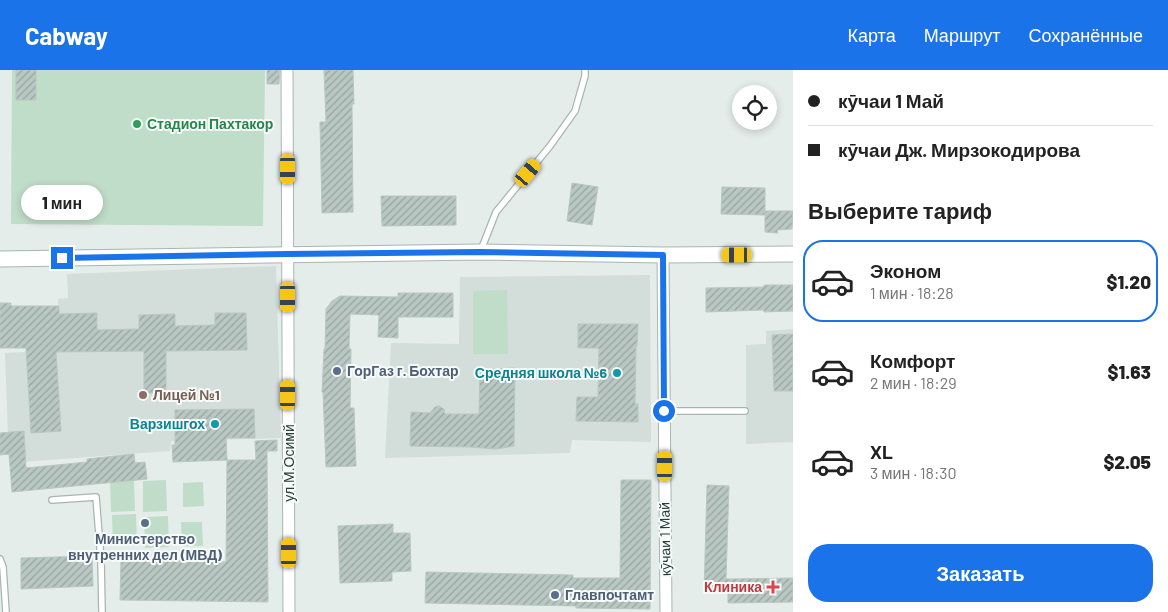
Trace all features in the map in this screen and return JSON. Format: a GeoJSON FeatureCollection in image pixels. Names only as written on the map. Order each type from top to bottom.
{"type":"FeatureCollection","features":[{"type":"Feature","properties":{"kind":"street","name":"ул.М.Осимй"},"geometry":{"type":"LineString","coordinates":[[287,70],[289,612]]}},
{"type":"Feature","properties":{"kind":"street"},"geometry":{"type":"LineString","coordinates":[[0,258],[480,252],[663,255],[793,254]]}},
{"type":"Feature","properties":{"kind":"street","name":"кӯчаи 1 Май"},"geometry":{"type":"LineString","coordinates":[[663,255],[666,612]]}},
{"type":"Feature","properties":{"kind":"lane"},"geometry":{"type":"LineString","coordinates":[[480,252],[496,212],[575,112],[585,70]]}},
{"type":"Feature","properties":{"kind":"lane"},"geometry":{"type":"LineString","coordinates":[[664,411],[745,411]]}},
{"type":"Feature","properties":{"kind":"lane"},"geometry":{"type":"LineString","coordinates":[[52,500],[96,497],[101,560],[102,612]]}},
{"type":"Feature","properties":{"kind":"lane"},"geometry":{"type":"LineString","coordinates":[[0,559],[3,567],[6,612]]}},
{"type":"Feature","properties":{"kind":"shaded area","name":"Лицей №1"},"geometry":{"type":"Polygon","coordinates":[[[276,266],[281,438],[171,441],[170,451],[9,463],[5,353],[61,350],[58,299],[68,298],[67,274],[276,266]]]}},
{"type":"Feature","properties":{"kind":"shaded area"},"geometry":{"type":"Polygon","coordinates":[[[650,275],[651,442],[572,440],[570,453],[385,458],[391,343],[459,344],[460,277],[650,275]]]}},
{"type":"Feature","properties":{"kind":"shaded area"},"geometry":{"type":"Polygon","coordinates":[[[793,329],[793,442],[746,444],[746,345],[766,344],[766,331],[793,329]]]}},
{"type":"Feature","properties":{"kind":"green space"},"geometry":{"type":"Polygon","coordinates":[[[12,70],[265,70],[263,226],[11,224],[12,70]]]}},
{"type":"Feature","properties":{"kind":"green space"},"geometry":{"type":"Polygon","coordinates":[[[507,290],[508,354],[473,354],[473,291],[507,290]]]}},
{"type":"Feature","properties":{"kind":"green space"},"geometry":{"type":"Polygon","coordinates":[[[110,480],[134,480],[135,511],[111,512],[110,480]]]}},
{"type":"Feature","properties":{"kind":"green space"},"geometry":{"type":"Polygon","coordinates":[[[166,480],[167,511],[143,512],[143,481],[166,480]]]}},
{"type":"Feature","properties":{"kind":"green space"},"geometry":{"type":"Polygon","coordinates":[[[203,482],[204,506],[183,507],[183,483],[203,482]]]}},
{"type":"Feature","properties":{"kind":"green space"},"geometry":{"type":"Polygon","coordinates":[[[136,514],[137,545],[113,546],[112,515],[136,514]]]}},
{"type":"Feature","properties":{"kind":"green space"},"geometry":{"type":"Polygon","coordinates":[[[168,516],[169,547],[145,548],[144,517],[168,516]]]}},
{"type":"Feature","properties":{"kind":"green space"},"geometry":{"type":"Polygon","coordinates":[[[181,522],[202,522],[203,546],[182,546],[181,522]]]}},
{"type":"Feature","properties":{"kind":"building"},"geometry":{"type":"Polygon","coordinates":[[[16,70],[36,70],[36,100],[16,100],[16,70]]]}},
{"type":"Feature","properties":{"kind":"building"},"geometry":{"type":"Polygon","coordinates":[[[267,70],[280,70],[279,84],[267,84],[267,70]]]}},
{"type":"Feature","properties":{"kind":"building"},"geometry":{"type":"Polygon","coordinates":[[[324,70],[353,70],[353,212],[322,213],[320,122],[326,122],[324,70]]]}},
{"type":"Feature","properties":{"kind":"building"},"geometry":{"type":"Polygon","coordinates":[[[572,183],[598,187],[592,225],[567,221],[572,183]]]}},
{"type":"Feature","properties":{"kind":"building"},"geometry":{"type":"Polygon","coordinates":[[[722,187],[765,188],[765,215],[721,214],[722,187]]]}},
{"type":"Feature","properties":{"kind":"building"},"geometry":{"type":"Polygon","coordinates":[[[381,196],[456,196],[456,225],[382,226],[381,196]]]}},
{"type":"Feature","properties":{"kind":"building"},"geometry":{"type":"Polygon","coordinates":[[[765,211],[793,211],[792,229],[777,230],[778,233],[765,232],[765,211]]]}},
{"type":"Feature","properties":{"kind":"building"},"geometry":{"type":"Polygon","coordinates":[[[764,285],[793,285],[793,311],[706,312],[706,288],[764,287],[764,285]]]}},
{"type":"Feature","properties":{"kind":"building"},"geometry":{"type":"Polygon","coordinates":[[[398,293],[453,293],[453,317],[398,317],[398,338],[378,337],[379,315],[350,314],[350,408],[354,408],[356,466],[326,467],[322,392],[326,309],[332,301],[340,296],[398,297],[398,293]]]}},
{"type":"Feature","properties":{"kind":"building"},"geometry":{"type":"Polygon","coordinates":[[[0,303],[11,303],[11,306],[59,306],[59,314],[97,313],[97,330],[139,329],[139,315],[175,314],[175,326],[215,325],[215,313],[246,313],[247,350],[166,351],[166,393],[144,393],[144,351],[56,352],[61,431],[31,433],[26,348],[0,348],[0,303]]]}},
{"type":"Feature","properties":{"kind":"building","name":"Средняя школа №6"},"geometry":{"type":"Polygon","coordinates":[[[578,324],[638,324],[635,404],[638,404],[638,422],[576,421],[577,397],[598,397],[599,348],[578,348],[578,324]]]}},
{"type":"Feature","properties":{"kind":"building"},"geometry":{"type":"Polygon","coordinates":[[[793,334],[793,391],[774,391],[772,335],[793,334]]]}},
{"type":"Feature","properties":{"kind":"building"},"geometry":{"type":"Polygon","coordinates":[[[515,368],[514,446],[496,449],[410,446],[411,412],[430,413],[435,407],[439,406],[444,409],[445,414],[479,414],[480,369],[515,368]]]}},
{"type":"Feature","properties":{"kind":"building","name":"Варзишгох"},"geometry":{"type":"Polygon","coordinates":[[[254,409],[255,438],[226,438],[227,460],[173,462],[172,445],[175,445],[175,410],[254,409]]]}},
{"type":"Feature","properties":{"kind":"building"},"geometry":{"type":"Polygon","coordinates":[[[24,431],[26,468],[87,462],[87,459],[134,454],[135,463],[145,462],[147,479],[12,492],[9,454],[0,455],[0,433],[24,431]]]}},
{"type":"Feature","properties":{"kind":"building"},"geometry":{"type":"Polygon","coordinates":[[[277,440],[277,451],[267,451],[268,602],[120,600],[121,558],[226,562],[227,460],[256,460],[255,441],[277,440]]]}},
{"type":"Feature","properties":{"kind":"building"},"geometry":{"type":"Polygon","coordinates":[[[621,480],[651,480],[650,609],[425,603],[426,572],[573,575],[573,578],[620,578],[621,480]]]}},
{"type":"Feature","properties":{"kind":"building"},"geometry":{"type":"Polygon","coordinates":[[[707,485],[729,486],[726,579],[793,578],[793,602],[728,603],[728,592],[704,592],[707,485]]]}},
{"type":"Feature","properties":{"kind":"building"},"geometry":{"type":"Polygon","coordinates":[[[393,524],[393,533],[410,533],[411,571],[392,572],[392,581],[340,583],[338,526],[393,524]]]}},
{"type":"Feature","properties":{"kind":"building"},"geometry":{"type":"Polygon","coordinates":[[[92,556],[93,586],[21,589],[21,558],[92,556]]]}},
{"type":"Feature","properties":{"kind":"place","name":"Стадион Пахтакор"},"geometry":{"type":"Point","coordinates":[137,124]}},
{"type":"Feature","properties":{"kind":"place","name":"ГорГаз г. Бохтар"},"geometry":{"type":"Point","coordinates":[337,371]}},
{"type":"Feature","properties":{"kind":"place","name":"Средняя школа №6"},"geometry":{"type":"Point","coordinates":[617,373]}},
{"type":"Feature","properties":{"kind":"place","name":"Лицей №1"},"geometry":{"type":"Point","coordinates":[143,395]}},
{"type":"Feature","properties":{"kind":"place","name":"Варзишгох"},"geometry":{"type":"Point","coordinates":[215,424]}},
{"type":"Feature","properties":{"kind":"place","name":"Министерство внутренних дел (МВД)"},"geometry":{"type":"Point","coordinates":[145,523]}},
{"type":"Feature","properties":{"kind":"place","name":"Клиника"},"geometry":{"type":"Point","coordinates":[773,587]}},
{"type":"Feature","properties":{"kind":"place","name":"Главпочтамт"},"geometry":{"type":"Point","coordinates":[555,595]}},
{"type":"Feature","properties":{"kind":"route"},"geometry":{"type":"LineString","coordinates":[[62,258],[480,252],[663,255],[664,411]]}}]}
